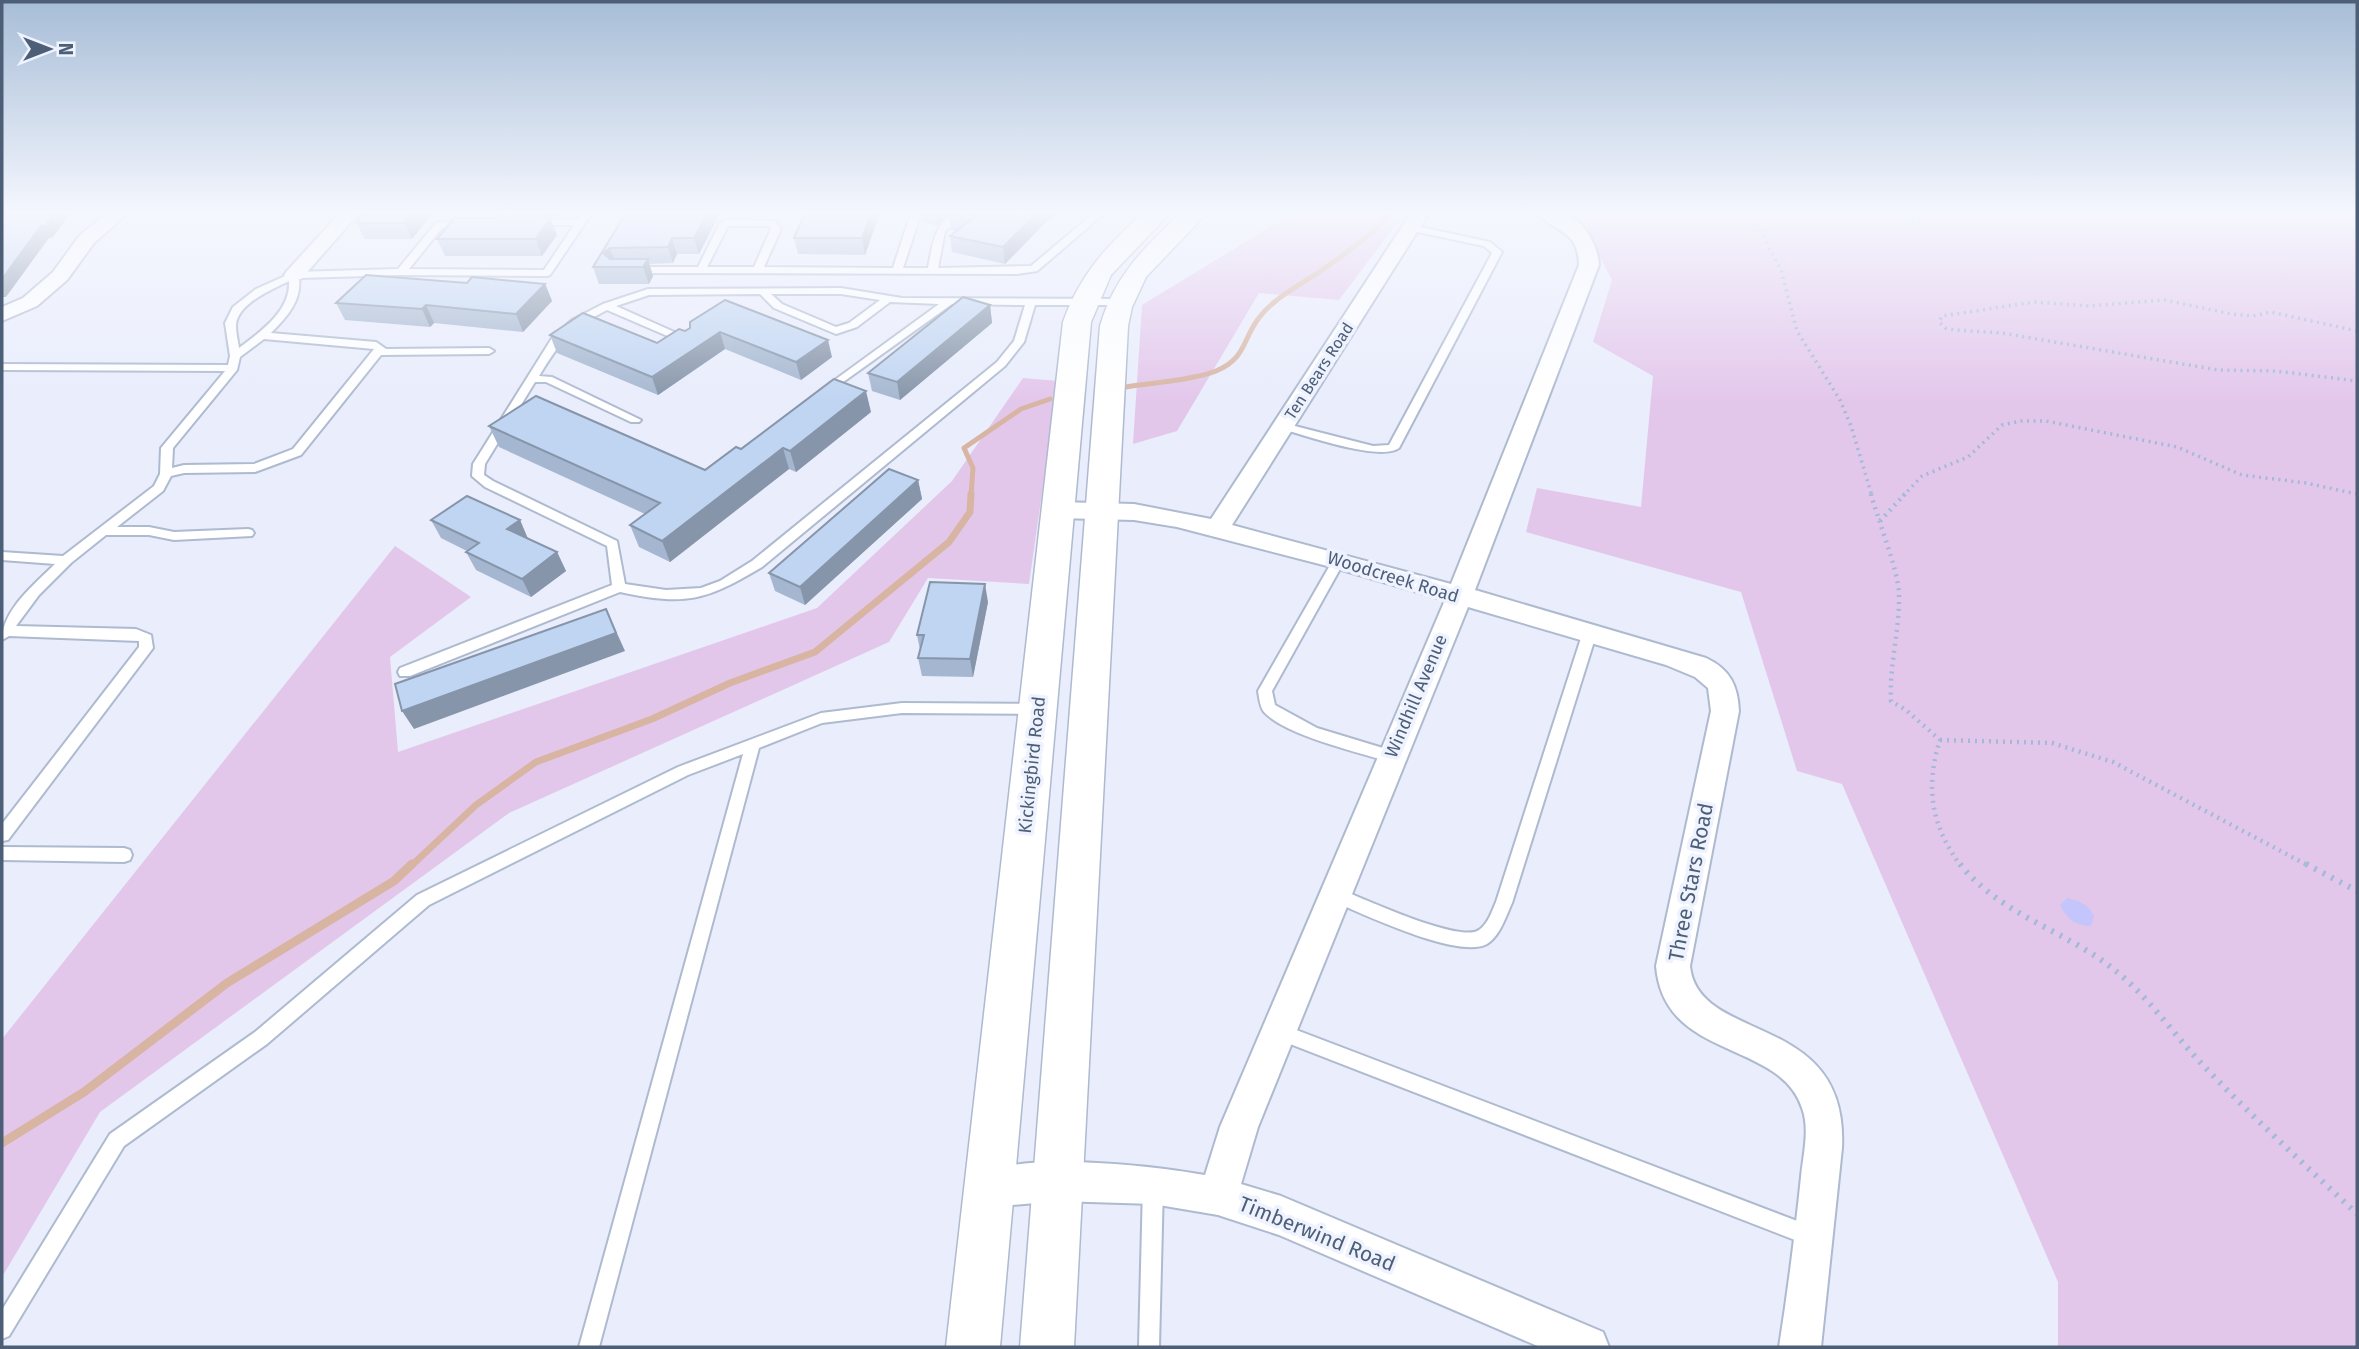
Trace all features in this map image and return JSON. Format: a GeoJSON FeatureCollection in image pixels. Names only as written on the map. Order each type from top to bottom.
{"type":"FeatureCollection","features":[{"type":"Feature","properties":{"kind":"street"},"geometry":{"type":"LineString","coordinates":[[2,315],[30,302],[60,276]]}},
{"type":"Feature","properties":{"kind":"street","name":"Kickingbird Road"},"geometry":{"type":"LineString","coordinates":[[973,1347],[1077,321],[1083,301],[1096,276]]}},
{"type":"Feature","properties":{"kind":"street"},"geometry":{"type":"LineString","coordinates":[[1047,1347],[1114,326],[1119,302],[1133,276]]}},
{"type":"Feature","properties":{"kind":"street","name":"Ten Bears Road"},"geometry":{"type":"LineString","coordinates":[[1217,529],[1380,276]]}},
{"type":"Feature","properties":{"kind":"street","name":"Windhill Avenue"},"geometry":{"type":"LineString","coordinates":[[1218,1196],[1239,1128],[1459,597],[1585,276]]}},
{"type":"Feature","properties":{"kind":"street","name":"Woodcreek Road"},"geometry":{"type":"LineString","coordinates":[[1058,510],[1145,513],[1339,560],[1709,669],[1720,680]]}},
{"type":"Feature","properties":{"kind":"street"},"geometry":{"type":"LineString","coordinates":[[1044,659],[1091,658]]}},
{"type":"Feature","properties":{"kind":"street","name":"Three Stars Road"},"geometry":{"type":"LineString","coordinates":[[1720,680],[1725,695],[1725,711],[1674,966],[1675,985],[1689,1006],[1708,1022],[1744,1037],[1784,1059],[1808,1080],[1819,1101],[1824,1130],[1815,1238],[1800,1347]]}},
{"type":"Feature","properties":{"kind":"street"},"geometry":{"type":"LineString","coordinates":[[1029,800],[1082,799]]}},
{"type":"Feature","properties":{"kind":"street","name":"Timberwind Road"},"geometry":{"type":"LineString","coordinates":[[989,1188],[1058,1182],[1153,1185],[1218,1196],[1281,1216],[1588,1347]]}},
{"type":"Feature","properties":{"kind":"lane"},"geometry":{"type":"LineString","coordinates":[[234,362],[230,323],[237,309],[260,291],[292,276]]}},
{"type":"Feature","properties":{"kind":"lane"},"geometry":{"type":"LineString","coordinates":[[4,633],[34,592],[66,560],[159,488],[166,474],[167,448],[234,362],[264,336],[280,316],[295,292],[294,276]]}},
{"type":"Feature","properties":{"kind":"lane"},"geometry":{"type":"LineString","coordinates":[[1283,426],[1373,450],[1393,448],[1484,276]]}},
{"type":"Feature","properties":{"kind":"lane"},"geometry":{"type":"LineString","coordinates":[[762,291],[778,306],[836,331],[853,325],[888,299]]}},
{"type":"Feature","properties":{"kind":"lane"},"geometry":{"type":"LineString","coordinates":[[619,587],[613,544],[478,476],[479,464],[530,379],[556,340],[576,323],[607,306],[649,292],[841,291],[888,299],[1119,302]]}},
{"type":"Feature","properties":{"kind":"lane"},"geometry":{"type":"LineString","coordinates":[[405,672],[619,587],[650,595],[684,595],[713,589],[757,564],[1001,364],[1019,342],[1031,300]]}},
{"type":"Feature","properties":{"kind":"lane"},"geometry":{"type":"LineString","coordinates":[[818,397],[950,301]]}},
{"type":"Feature","properties":{"kind":"lane"},"geometry":{"type":"LineString","coordinates":[[607,306],[689,343]]}},
{"type":"Feature","properties":{"kind":"lane"},"geometry":{"type":"LineString","coordinates":[[264,336],[376,345],[383,352],[489,351]]}},
{"type":"Feature","properties":{"kind":"lane"},"geometry":{"type":"LineString","coordinates":[[166,474],[184,469],[255,468],[297,452],[380,349]]}},
{"type":"Feature","properties":{"kind":"lane"},"geometry":{"type":"LineString","coordinates":[[2,367],[234,362]]}},
{"type":"Feature","properties":{"kind":"lane"},"geometry":{"type":"LineString","coordinates":[[530,379],[548,379],[635,420]]}},
{"type":"Feature","properties":{"kind":"lane"},"geometry":{"type":"LineString","coordinates":[[101,531],[149,531],[174,536],[248,533]]}},
{"type":"Feature","properties":{"kind":"lane"},"geometry":{"type":"LineString","coordinates":[[2,556],[66,560]]}},
{"type":"Feature","properties":{"kind":"lane"},"geometry":{"type":"LineString","coordinates":[[1339,560],[1265,691],[1269,708],[1287,722],[1314,735],[1391,756]]}},
{"type":"Feature","properties":{"kind":"lane"},"geometry":{"type":"LineString","coordinates":[[2,835],[146,648],[146,638],[136,634],[4,633]]}},
{"type":"Feature","properties":{"kind":"lane"},"geometry":{"type":"LineString","coordinates":[[1334,894],[1430,932],[1461,941],[1478,941],[1489,932],[1504,903],[1589,635]]}},
{"type":"Feature","properties":{"kind":"lane"},"geometry":{"type":"LineString","coordinates":[[2,1329],[117,1140],[261,1038],[423,900],[684,771],[821,718],[902,708],[1036,709]]}},
{"type":"Feature","properties":{"kind":"lane"},"geometry":{"type":"LineString","coordinates":[[589,1347],[753,744]]}},
{"type":"Feature","properties":{"kind":"lane"},"geometry":{"type":"LineString","coordinates":[[2,853],[124,855]]}},
{"type":"Feature","properties":{"kind":"lane"},"geometry":{"type":"LineString","coordinates":[[1278,1031],[1815,1238]]}},
{"type":"Feature","properties":{"kind":"lane"},"geometry":{"type":"LineString","coordinates":[[1149,1347],[1153,1185]]}},
{"type":"Feature","properties":{"kind":"path"},"geometry":{"type":"LineString","coordinates":[[1783,276],[1797,331],[1840,401],[1851,426],[1899,590],[1898,634],[1890,677],[1891,701],[1906,710],[1940,740],[2052,743],[2113,762],[2278,852],[2357,891]]}},
{"type":"Feature","properties":{"kind":"path"},"geometry":{"type":"LineString","coordinates":[[2357,331],[2272,313],[2253,316],[2232,314],[2164,300],[2100,306],[2034,302],[1942,316],[1939,322],[1945,328],[1955,330],[2002,333],[2218,370],[2276,372],[2357,381]]}},
{"type":"Feature","properties":{"kind":"path"},"geometry":{"type":"LineString","coordinates":[[1880,521],[1922,477],[1968,457],[2002,425],[2021,421],[2046,421],[2177,447],[2242,475],[2306,483],[2357,494]]}},
{"type":"Feature","properties":{"kind":"path"},"geometry":{"type":"LineString","coordinates":[[1940,740],[1931,766],[1929,800],[1937,827],[1955,858],[1985,889],[2016,914],[2104,962],[2125,980],[2203,1065],[2357,1214]]}},
{"type":"Feature","properties":{"kind":"shaded area"},"geometry":{"type":"Polygon","coordinates":[[[1190,276],[1357,276],[1339,300],[1259,293],[1177,431],[1133,444],[1142,305],[1190,276]]]}},
{"type":"Feature","properties":{"kind":"shaded area"},"geometry":{"type":"Polygon","coordinates":[[[1610,276],[2357,276],[2357,1347],[2058,1347],[2058,1282],[1842,784],[1797,771],[1741,592],[1526,532],[1537,488],[1641,507],[1653,376],[1593,342],[1612,280],[1610,276]]]}},
{"type":"Feature","properties":{"kind":"shaded area"},"geometry":{"type":"Polygon","coordinates":[[[1023,378],[1058,381],[1029,584],[928,578],[889,642],[509,813],[100,1112],[2,1277],[2,1039],[395,546],[471,597],[390,657],[398,752],[817,608],[952,481],[1023,378]]]}},
{"type":"Feature","properties":{"kind":"sand"},"geometry":{"type":"Polygon","coordinates":[[[2067,898],[2080,902],[2089,909],[2094,916],[2091,926],[2076,923],[2066,914],[2060,905],[2067,898]]]}},
{"type":"Feature","properties":{"kind":"building"},"geometry":{"type":"Polygon","coordinates":[[[365,276],[467,283],[472,277],[545,284],[516,314],[426,305],[422,309],[336,303],[365,276]]]}},
{"type":"Feature","properties":{"kind":"building"},"geometry":{"type":"Polygon","coordinates":[[[963,297],[990,305],[897,382],[868,373],[963,297]]]}},
{"type":"Feature","properties":{"kind":"building"},"geometry":{"type":"Polygon","coordinates":[[[725,300],[828,340],[796,362],[720,332],[652,377],[550,335],[583,313],[657,343],[679,329],[685,331],[690,328],[690,322],[725,300]]]}},
{"type":"Feature","properties":{"kind":"building"},"geometry":{"type":"Polygon","coordinates":[[[834,379],[866,391],[790,451],[783,448],[662,541],[630,525],[660,503],[489,426],[536,396],[705,470],[736,447],[741,449],[834,379]]]}},
{"type":"Feature","properties":{"kind":"building"},"geometry":{"type":"Polygon","coordinates":[[[889,469],[918,480],[800,587],[769,573],[889,469]]]}},
{"type":"Feature","properties":{"kind":"building"},"geometry":{"type":"Polygon","coordinates":[[[467,496],[520,520],[507,529],[557,552],[522,579],[466,552],[479,543],[431,520],[467,496]]]}},
{"type":"Feature","properties":{"kind":"building"},"geometry":{"type":"Polygon","coordinates":[[[930,582],[985,584],[970,659],[918,658],[924,635],[917,635],[930,582]]]}},
{"type":"Feature","properties":{"kind":"building"},"geometry":{"type":"Polygon","coordinates":[[[606,609],[616,633],[402,711],[395,684],[606,609]]]}},
{"type":"Feature","properties":{"kind":"waterway"},"geometry":{"type":"LineString","coordinates":[[1126,387],[1196,377],[1226,366],[1238,355],[1264,311],[1314,276]]}},
{"type":"Feature","properties":{"kind":"waterway"},"geometry":{"type":"LineString","coordinates":[[971,496],[973,468],[964,448],[1021,409],[1050,399]]}},
{"type":"Feature","properties":{"kind":"waterway"},"geometry":{"type":"LineString","coordinates":[[411,866],[476,805],[536,762],[652,719],[730,683],[815,652],[949,542],[970,512],[971,494]]}},
{"type":"Feature","properties":{"kind":"waterway"},"geometry":{"type":"LineString","coordinates":[[2,1143],[84,1092],[227,983],[394,881],[412,864]]}}]}
